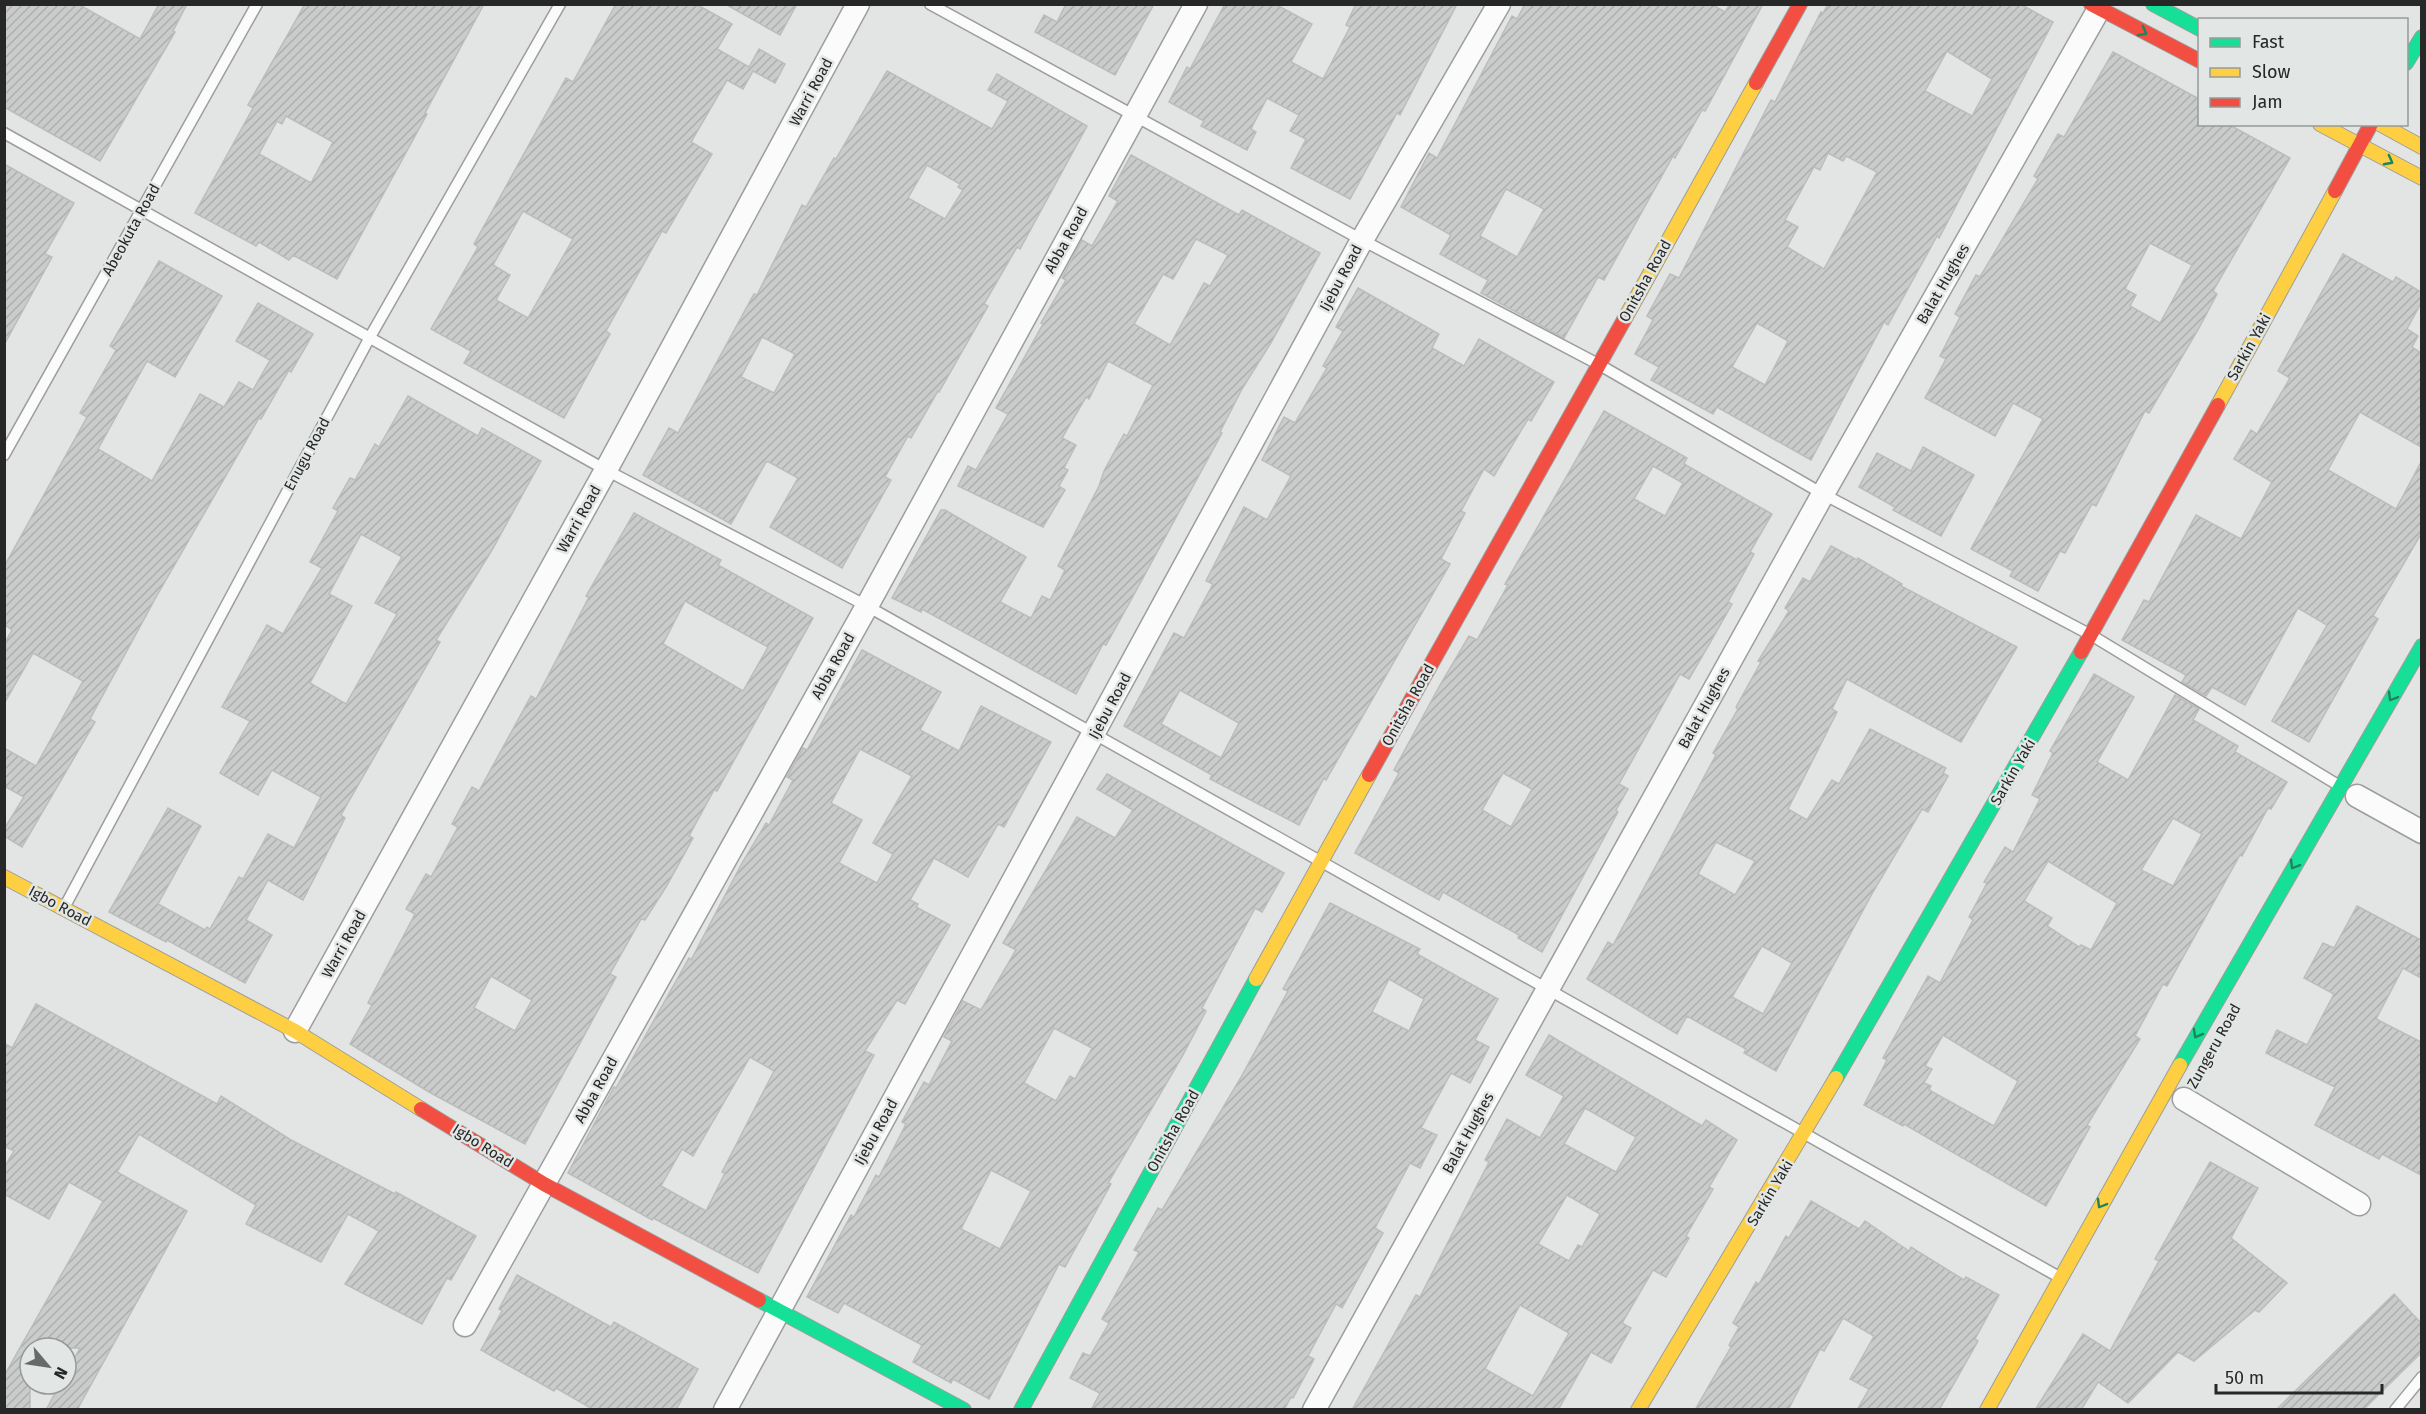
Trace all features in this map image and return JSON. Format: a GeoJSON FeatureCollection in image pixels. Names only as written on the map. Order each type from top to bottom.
{"type":"FeatureCollection","features":[{"type":"Feature","properties":{"kind":"street","name":"Warri Road"},"geometry":{"type":"LineString","coordinates":[[296,1031],[606,470],[858,4]]}},
{"type":"Feature","properties":{"kind":"street","name":"Abba Road"},"geometry":{"type":"LineString","coordinates":[[465,1325],[867,606],[1196,4]]}},
{"type":"Feature","properties":{"kind":"street","name":"Ijebu Road"},"geometry":{"type":"LineString","coordinates":[[725,1410],[1362,240],[1499,4]]}},
{"type":"Feature","properties":{"kind":"street","name":"Onitsha Road"},"geometry":{"type":"LineString","coordinates":[[1021,1410],[1321,861],[1800,4]]}},
{"type":"Feature","properties":{"kind":"street"},"geometry":{"type":"LineString","coordinates":[[2152,4],[2198,28]]}},
{"type":"Feature","properties":{"kind":"street"},"geometry":{"type":"LineString","coordinates":[[2095,7],[2198,61]]}},
{"type":"Feature","properties":{"kind":"street","name":"Balat Hughes"},"geometry":{"type":"LineString","coordinates":[[1314,1410],[2095,7]]}},
{"type":"Feature","properties":{"kind":"street"},"geometry":{"type":"LineString","coordinates":[[2408,60],[2421,37]]}},
{"type":"Feature","properties":{"kind":"street"},"geometry":{"type":"LineString","coordinates":[[2324,126],[2421,178]]}},
{"type":"Feature","properties":{"kind":"street","name":"Sarkin Yaki"},"geometry":{"type":"LineString","coordinates":[[1638,1410],[1806,1132],[2091,635],[2370,126]]}},
{"type":"Feature","properties":{"kind":"street"},"geometry":{"type":"LineString","coordinates":[[2384,126],[2421,147]]}},
{"type":"Feature","properties":{"kind":"street"},"geometry":{"type":"LineString","coordinates":[[1987,1410],[2059,1277],[2353,794],[2421,646]]}},
{"type":"Feature","properties":{"kind":"street"},"geometry":{"type":"LineString","coordinates":[[2353,794],[2421,832]]}},
{"type":"Feature","properties":{"kind":"street","name":"Igbo Road"},"geometry":{"type":"LineString","coordinates":[[4,877],[296,1031],[544,1184],[779,1308],[964,1410]]}},
{"type":"Feature","properties":{"kind":"street"},"geometry":{"type":"LineString","coordinates":[[2184,1098],[2359,1204]]}},
{"type":"Feature","properties":{"kind":"lane","name":"Abeokuta Road"},"geometry":{"type":"LineString","coordinates":[[4,455],[257,4]]}},
{"type":"Feature","properties":{"kind":"lane","name":"Enugu Road"},"geometry":{"type":"LineString","coordinates":[[64,909],[370,337],[560,4]]}},
{"type":"Feature","properties":{"kind":"lane"},"geometry":{"type":"LineString","coordinates":[[930,4],[1362,240],[1598,364],[1823,494],[2091,635],[2353,794]]}},
{"type":"Feature","properties":{"kind":"lane"},"geometry":{"type":"LineString","coordinates":[[4,133],[606,470],[867,606],[1547,990],[1806,1132],[2059,1277]]}},
{"type":"Feature","properties":{"kind":"lane"},"geometry":{"type":"LineString","coordinates":[[2395,1410],[2421,1377]]}},
{"type":"Feature","properties":{"kind":"building"},"geometry":{"type":"Polygon","coordinates":[[[4,4],[78,4],[140,39],[159,4],[187,4],[173,31],[175,32],[100,161],[4,107],[4,4]]]}},
{"type":"Feature","properties":{"kind":"building"},"geometry":{"type":"Polygon","coordinates":[[[305,4],[484,4],[337,279],[293,255],[289,260],[259,242],[256,246],[195,213],[253,108],[248,105],[305,4]],[[286,116],[282,124],[277,121],[259,154],[311,183],[333,142],[286,116]]]}},
{"type":"Feature","properties":{"kind":"building"},"geometry":{"type":"Polygon","coordinates":[[[616,4],[696,4],[732,24],[717,49],[749,67],[759,49],[785,64],[775,83],[753,71],[743,89],[727,80],[691,142],[712,154],[666,233],[662,231],[606,331],[610,334],[564,418],[464,363],[471,351],[431,329],[478,247],[474,244],[566,78],[573,82],[616,4]],[[523,211],[493,265],[510,275],[496,300],[528,318],[573,239],[523,211]]]}},
{"type":"Feature","properties":{"kind":"building"},"geometry":{"type":"Polygon","coordinates":[[[725,4],[797,4],[780,35],[725,4]]]}},
{"type":"Feature","properties":{"kind":"building"},"geometry":{"type":"Polygon","coordinates":[[[1066,4],[1154,4],[1115,75],[1035,32],[1044,15],[1057,22],[1066,4]]]}},
{"type":"Feature","properties":{"kind":"building"},"geometry":{"type":"Polygon","coordinates":[[[1225,4],[1275,4],[1312,24],[1291,62],[1323,79],[1350,27],[1346,25],[1356,4],[1457,4],[1400,115],[1397,113],[1350,199],[1291,168],[1306,139],[1290,131],[1299,115],[1267,98],[1251,129],[1256,132],[1247,150],[1201,126],[1204,121],[1169,102],[1187,67],[1190,69],[1225,4]]]}},
{"type":"Feature","properties":{"kind":"building"},"geometry":{"type":"Polygon","coordinates":[[[1525,4],[1711,4],[1725,12],[1730,4],[1763,4],[1705,111],[1702,110],[1675,158],[1673,156],[1604,280],[1598,277],[1564,338],[1481,293],[1488,280],[1440,254],[1451,235],[1401,207],[1429,153],[1437,158],[1512,16],[1517,19],[1525,4]],[[1506,189],[1480,236],[1517,257],[1544,209],[1506,189]]]}},
{"type":"Feature","properties":{"kind":"building"},"geometry":{"type":"Polygon","coordinates":[[[1828,4],[2020,4],[2053,22],[1939,238],[1937,236],[1888,325],[1884,322],[1811,460],[1717,407],[1713,414],[1651,380],[1659,367],[1635,354],[1653,320],[1647,316],[1670,274],[1679,278],[1771,100],[1775,102],[1821,12],[1823,13],[1828,4]],[[1947,51],[1925,91],[1972,116],[1992,79],[1947,51]],[[1828,153],[1820,170],[1814,167],[1785,220],[1798,227],[1787,247],[1824,269],[1877,172],[1846,156],[1843,161],[1828,153]],[[1757,323],[1732,367],[1765,385],[1788,341],[1757,323]]]}},
{"type":"Feature","properties":{"kind":"building"},"geometry":{"type":"Polygon","coordinates":[[[2113,52],[2198,98],[2198,126],[2232,126],[2290,158],[2213,291],[2217,294],[2199,328],[2149,413],[2145,411],[2096,506],[2092,504],[2065,553],[2060,551],[2038,591],[2010,576],[2013,571],[1971,549],[2043,419],[2013,403],[1995,436],[1925,398],[1946,359],[1940,356],[1960,317],[1955,314],[1976,275],[1980,277],[2038,179],[2034,176],[2058,134],[2064,137],[2113,52]],[[2150,243],[2125,289],[2136,295],[2130,306],[2160,323],[2192,265],[2150,243]]]}},
{"type":"Feature","properties":{"kind":"building"},"geometry":{"type":"Polygon","coordinates":[[[887,71],[992,129],[1008,101],[988,90],[997,74],[1087,126],[1020,249],[1017,247],[984,304],[988,306],[939,392],[911,438],[908,436],[885,477],[891,480],[842,568],[770,527],[798,478],[769,462],[766,462],[731,524],[643,475],[669,428],[678,433],[754,294],[757,295],[802,205],[806,207],[834,158],[836,159],[887,71]],[[927,165],[908,198],[945,219],[963,190],[958,187],[960,184],[927,165]],[[762,337],[741,377],[774,393],[795,354],[762,337]]]}},
{"type":"Feature","properties":{"kind":"building"},"geometry":{"type":"Polygon","coordinates":[[[1131,155],[1239,215],[1242,210],[1320,253],[1272,341],[1242,389],[1220,432],[1222,433],[1131,600],[1106,645],[1103,644],[1076,694],[922,609],[921,612],[892,598],[941,510],[945,510],[1026,557],[1000,602],[1031,618],[1042,596],[1050,600],[1065,570],[1058,566],[1099,486],[1104,471],[1124,434],[1127,436],[1153,385],[1108,361],[1089,399],[1086,397],[1062,438],[1076,445],[1064,468],[1068,470],[1059,486],[1065,490],[1043,527],[958,486],[968,466],[976,470],[1008,414],[996,408],[1066,280],[1062,278],[1082,240],[1092,246],[1118,201],[1109,196],[1131,155]],[[1196,239],[1173,279],[1163,274],[1134,324],[1170,345],[1204,283],[1210,286],[1228,255],[1196,239]]]}},
{"type":"Feature","properties":{"kind":"building"},"geometry":{"type":"Polygon","coordinates":[[[4,164],[74,203],[45,254],[52,257],[4,345],[4,164]]]}},
{"type":"Feature","properties":{"kind":"building"},"geometry":{"type":"Polygon","coordinates":[[[2343,254],[2393,282],[2396,277],[2421,292],[2421,303],[2407,329],[2418,336],[2412,347],[2421,353],[2421,447],[2360,412],[2328,470],[2396,509],[2421,462],[2421,534],[2373,616],[2378,619],[2309,742],[2272,721],[2327,625],[2298,608],[2245,705],[2212,687],[2206,696],[2182,682],[2186,675],[2122,640],[2144,600],[2149,602],[2196,515],[2241,539],[2272,482],[2234,459],[2251,430],[2257,434],[2290,378],[2278,371],[2343,254]]]}},
{"type":"Feature","properties":{"kind":"building"},"geometry":{"type":"Polygon","coordinates":[[[159,261],[222,296],[175,377],[147,361],[98,449],[152,481],[200,394],[224,407],[239,382],[253,390],[270,360],[236,341],[258,303],[313,334],[261,419],[259,418],[155,599],[90,719],[95,722],[22,847],[4,836],[4,829],[24,797],[4,786],[4,748],[36,766],[83,681],[33,653],[4,704],[4,644],[12,630],[5,625],[5,565],[87,417],[80,413],[116,350],[110,346],[159,261]]]}},
{"type":"Feature","properties":{"kind":"building"},"geometry":{"type":"Polygon","coordinates":[[[1358,288],[1439,334],[1432,348],[1464,366],[1479,339],[1554,382],[1531,421],[1528,419],[1494,476],[1484,469],[1461,511],[1465,513],[1441,559],[1450,564],[1326,780],[1324,778],[1299,825],[1210,779],[1212,775],[1124,726],[1174,633],[1184,638],[1213,584],[1206,581],[1244,507],[1267,520],[1291,476],[1262,460],[1284,417],[1295,423],[1327,368],[1323,366],[1343,331],[1336,327],[1358,288]],[[1180,690],[1161,724],[1221,758],[1239,723],[1180,690]]]}},
{"type":"Feature","properties":{"kind":"building"},"geometry":{"type":"Polygon","coordinates":[[[408,396],[478,436],[482,428],[541,461],[492,550],[436,640],[440,642],[341,815],[345,818],[303,900],[268,880],[246,920],[272,935],[245,983],[167,940],[166,942],[109,912],[168,808],[201,826],[158,904],[205,930],[207,927],[210,929],[239,877],[243,879],[268,834],[294,848],[321,797],[272,770],[258,795],[220,773],[250,721],[222,707],[267,625],[283,634],[322,568],[310,562],[338,511],[333,508],[350,478],[355,480],[375,444],[379,447],[408,396]],[[361,534],[329,594],[352,606],[310,683],[346,704],[397,614],[375,603],[402,557],[361,534]]]}},
{"type":"Feature","properties":{"kind":"building"},"geometry":{"type":"Polygon","coordinates":[[[1604,411],[1687,458],[1684,464],[1772,514],[1750,552],[1754,554],[1728,602],[1732,604],[1710,643],[1689,679],[1680,674],[1619,784],[1628,789],[1616,810],[1618,812],[1542,952],[1518,938],[1519,935],[1443,892],[1439,900],[1355,853],[1399,773],[1394,770],[1440,685],[1469,636],[1477,640],[1508,585],[1505,584],[1604,411]],[[1653,466],[1634,499],[1665,516],[1683,483],[1653,466]],[[1503,773],[1482,810],[1511,827],[1532,789],[1503,773]]]}},
{"type":"Feature","properties":{"kind":"building"},"geometry":{"type":"Polygon","coordinates":[[[1923,447],[1974,475],[1941,536],[1893,510],[1895,507],[1859,487],[1877,453],[1911,471],[1923,447]]]}},
{"type":"Feature","properties":{"kind":"building"},"geometry":{"type":"Polygon","coordinates":[[[634,513],[721,560],[718,565],[813,618],[717,791],[714,790],[689,836],[693,838],[666,887],[645,920],[641,919],[610,974],[616,977],[525,1144],[429,1092],[350,1044],[372,1005],[368,1003],[415,914],[406,909],[426,874],[431,877],[458,827],[452,824],[472,787],[479,791],[531,696],[536,699],[589,597],[586,596],[634,513]],[[685,601],[663,644],[743,691],[768,647],[685,601]],[[491,976],[474,1008],[515,1031],[532,1000],[491,976]]]}},
{"type":"Feature","properties":{"kind":"building"},"geometry":{"type":"Polygon","coordinates":[[[1831,546],[1857,560],[1858,558],[1902,584],[1901,586],[2017,647],[1961,742],[1847,679],[1832,709],[1837,712],[1788,809],[1807,820],[1832,780],[1839,784],[1870,729],[1946,768],[1943,773],[1948,776],[1928,812],[1922,809],[1873,892],[1776,1071],[1744,1053],[1746,1049],[1687,1016],[1677,1034],[1587,979],[1608,942],[1613,945],[1716,755],[1713,753],[1761,662],[1758,661],[1789,611],[1785,608],[1803,578],[1810,582],[1831,546]],[[1716,842],[1698,874],[1735,895],[1755,861],[1716,842]],[[1762,946],[1732,997],[1763,1014],[1792,963],[1762,946]]]}},
{"type":"Feature","properties":{"kind":"building"},"geometry":{"type":"Polygon","coordinates":[[[862,650],[941,692],[920,730],[959,751],[981,706],[1051,742],[1004,827],[998,824],[968,877],[934,858],[910,900],[918,904],[916,907],[950,925],[905,1004],[897,1000],[865,1051],[874,1055],[758,1273],[653,1218],[652,1220],[568,1173],[614,1087],[616,1088],[689,958],[691,960],[742,863],[766,823],[769,825],[793,780],[787,777],[803,748],[807,750],[862,650]],[[860,749],[831,803],[862,820],[839,863],[877,883],[893,854],[873,843],[912,776],[860,749]],[[750,1057],[693,1156],[682,1149],[661,1186],[706,1211],[725,1173],[722,1172],[774,1071],[750,1057]]]}},
{"type":"Feature","properties":{"kind":"building"},"geometry":{"type":"Polygon","coordinates":[[[2094,674],[2134,697],[2097,762],[2128,780],[2175,695],[2199,709],[2193,720],[2238,746],[2235,752],[2287,782],[2271,809],[2268,808],[2242,856],[2240,855],[2167,986],[2163,984],[2135,1036],[2140,1039],[2087,1125],[2090,1127],[2046,1206],[1904,1124],[1903,1126],[1864,1105],[1887,1060],[1883,1058],[1928,976],[1940,983],[1973,920],[1969,917],[1987,883],[1984,882],[2005,847],[2013,852],[2040,799],[2032,795],[2053,753],[2050,751],[2094,674]],[[2173,818],[2141,870],[2173,886],[2202,834],[2173,818]],[[2048,861],[2024,901],[2052,918],[2047,926],[2079,947],[2081,945],[2091,950],[2117,903],[2048,861]],[[1943,1035],[1925,1066],[1932,1069],[1924,1083],[1931,1086],[1929,1090],[1994,1126],[2018,1081],[1943,1035]]]}},
{"type":"Feature","properties":{"kind":"building"},"geometry":{"type":"Polygon","coordinates":[[[1107,774],[1284,873],[1262,912],[1255,908],[1202,1008],[1206,1011],[1183,1055],[1108,1183],[1111,1184],[1065,1267],[1059,1264],[989,1399],[953,1379],[951,1383],[913,1362],[922,1345],[844,1303],[838,1313],[807,1297],[851,1215],[854,1217],[876,1175],[879,1177],[906,1124],[902,1122],[924,1082],[929,1085],[952,1041],[944,1037],[963,1001],[981,1010],[1016,950],[1003,943],[1077,817],[1115,838],[1133,810],[1097,789],[1107,774]],[[1054,1028],[1024,1083],[1056,1101],[1070,1076],[1075,1079],[1092,1048],[1054,1028]],[[991,1170],[961,1229],[1000,1249],[1031,1191],[991,1170]]]}},
{"type":"Feature","properties":{"kind":"building"},"geometry":{"type":"Polygon","coordinates":[[[1330,903],[1420,949],[1417,954],[1498,999],[1475,1040],[1489,1047],[1470,1083],[1451,1073],[1421,1128],[1437,1135],[1420,1168],[1410,1163],[1375,1228],[1383,1233],[1342,1308],[1336,1304],[1308,1356],[1314,1359],[1284,1410],[1091,1410],[1100,1393],[1070,1378],[1083,1353],[1090,1356],[1109,1323],[1102,1319],[1139,1252],[1134,1250],[1158,1208],[1162,1210],[1240,1079],[1288,991],[1283,989],[1330,903]],[[1389,979],[1372,1012],[1409,1031],[1424,999],[1389,979]]]}},
{"type":"Feature","properties":{"kind":"building"},"geometry":{"type":"Polygon","coordinates":[[[2357,906],[2421,940],[2421,978],[2403,968],[2376,1019],[2421,1042],[2421,1175],[2382,1154],[2379,1159],[2315,1125],[2335,1087],[2266,1053],[2277,1030],[2307,1045],[2334,994],[2304,978],[2323,943],[2334,948],[2357,906]]]}},
{"type":"Feature","properties":{"kind":"building"},"geometry":{"type":"Polygon","coordinates":[[[36,1004],[217,1104],[221,1096],[291,1140],[395,1194],[396,1192],[476,1236],[451,1280],[447,1278],[422,1324],[345,1284],[379,1231],[348,1214],[321,1262],[246,1224],[256,1205],[139,1134],[117,1172],[187,1211],[77,1410],[46,1410],[54,1396],[78,1396],[78,1352],[80,1348],[78,1348],[78,1336],[27,1336],[103,1201],[69,1182],[49,1219],[4,1194],[4,1168],[14,1151],[4,1146],[4,1043],[12,1048],[36,1004]]]}},
{"type":"Feature","properties":{"kind":"building"},"geometry":{"type":"Polygon","coordinates":[[[1549,1035],[1702,1126],[1706,1120],[1737,1140],[1709,1187],[1713,1189],[1686,1236],[1689,1238],[1666,1277],[1653,1270],[1622,1323],[1631,1328],[1611,1363],[1591,1352],[1558,1410],[1352,1410],[1416,1295],[1420,1297],[1489,1162],[1485,1160],[1507,1119],[1540,1138],[1564,1096],[1526,1075],[1549,1035]],[[1585,1108],[1564,1144],[1616,1172],[1636,1137],[1585,1108]],[[1567,1195],[1538,1244],[1569,1261],[1578,1245],[1582,1247],[1600,1214],[1567,1195]],[[1520,1305],[1485,1369],[1533,1396],[1569,1333],[1520,1305]]]}},
{"type":"Feature","properties":{"kind":"building"},"geometry":{"type":"Polygon","coordinates":[[[2210,1162],[2258,1188],[2231,1238],[2287,1283],[2259,1312],[2255,1310],[2194,1361],[2178,1352],[2128,1403],[2098,1382],[2081,1410],[2035,1410],[2083,1334],[2110,1351],[2159,1261],[2155,1259],[2210,1162]]]}},
{"type":"Feature","properties":{"kind":"building"},"geometry":{"type":"Polygon","coordinates":[[[1811,1201],[1859,1229],[1865,1221],[1909,1251],[1911,1247],[1964,1280],[1966,1277],[1999,1295],[1975,1339],[1978,1341],[1939,1410],[1857,1410],[1869,1389],[1850,1379],[1874,1336],[1843,1318],[1824,1351],[1820,1349],[1788,1410],[1695,1410],[1731,1347],[1729,1345],[1739,1327],[1733,1323],[1756,1282],[1759,1284],[1786,1236],[1789,1238],[1811,1201]]]}},
{"type":"Feature","properties":{"kind":"building"},"geometry":{"type":"Polygon","coordinates":[[[517,1275],[611,1327],[614,1322],[698,1369],[676,1410],[594,1410],[556,1388],[554,1391],[481,1350],[502,1311],[499,1309],[517,1275]]]}},
{"type":"Feature","properties":{"kind":"building"},"geometry":{"type":"Polygon","coordinates":[[[2394,1294],[2421,1323],[2421,1353],[2363,1410],[2276,1410],[2394,1294]]]}},
{"type":"Feature","properties":{"kind":"building"},"geometry":{"type":"Polygon","coordinates":[[[18,1351],[18,1396],[30,1396],[30,1410],[4,1410],[4,1376],[18,1351]]]}},
{"type":"Feature","properties":{"kind":"traffic: fast"},"geometry":{"type":"LineString","coordinates":[[2153,4],[2198,28]]}},
{"type":"Feature","properties":{"kind":"traffic: fast"},"geometry":{"type":"LineString","coordinates":[[2408,60],[2422,37]]}},
{"type":"Feature","properties":{"kind":"traffic: fast"},"geometry":{"type":"LineString","coordinates":[[2180,1065],[2422,646]]}},
{"type":"Feature","properties":{"kind":"traffic: fast"},"geometry":{"type":"LineString","coordinates":[[1836,1078],[2081,652]]}},
{"type":"Feature","properties":{"kind":"traffic: fast"},"geometry":{"type":"LineString","coordinates":[[1021,1410],[1256,979]]}},
{"type":"Feature","properties":{"kind":"traffic: fast"},"geometry":{"type":"LineString","coordinates":[[759,1300],[964,1410]]}},
{"type":"Feature","properties":{"kind":"traffic: slow"},"geometry":{"type":"LineString","coordinates":[[1624,320],[1756,83]]}},
{"type":"Feature","properties":{"kind":"traffic: slow"},"geometry":{"type":"LineString","coordinates":[[2324,126],[2422,178]]}},
{"type":"Feature","properties":{"kind":"traffic: slow"},"geometry":{"type":"LineString","coordinates":[[2384,126],[2422,147]]}},
{"type":"Feature","properties":{"kind":"traffic: slow"},"geometry":{"type":"LineString","coordinates":[[2218,405],[2335,191]]}},
{"type":"Feature","properties":{"kind":"traffic: slow"},"geometry":{"type":"LineString","coordinates":[[1256,979],[1369,775]]}},
{"type":"Feature","properties":{"kind":"traffic: slow"},"geometry":{"type":"LineString","coordinates":[[4,877],[295,1031],[421,1109]]}},
{"type":"Feature","properties":{"kind":"traffic: slow"},"geometry":{"type":"LineString","coordinates":[[1987,1410],[2180,1065]]}},
{"type":"Feature","properties":{"kind":"traffic: slow"},"geometry":{"type":"LineString","coordinates":[[1638,1410],[1836,1078]]}},
{"type":"Feature","properties":{"kind":"traffic: jam"},"geometry":{"type":"LineString","coordinates":[[1756,83],[1800,4]]}},
{"type":"Feature","properties":{"kind":"traffic: jam"},"geometry":{"type":"LineString","coordinates":[[2091,4],[2198,60]]}},
{"type":"Feature","properties":{"kind":"traffic: jam"},"geometry":{"type":"LineString","coordinates":[[2335,191],[2370,126]]}},
{"type":"Feature","properties":{"kind":"traffic: jam"},"geometry":{"type":"LineString","coordinates":[[1369,775],[1624,320]]}},
{"type":"Feature","properties":{"kind":"traffic: jam"},"geometry":{"type":"LineString","coordinates":[[2081,652],[2218,405]]}},
{"type":"Feature","properties":{"kind":"traffic: jam"},"geometry":{"type":"LineString","coordinates":[[421,1109],[544,1184],[759,1300]]}}]}
